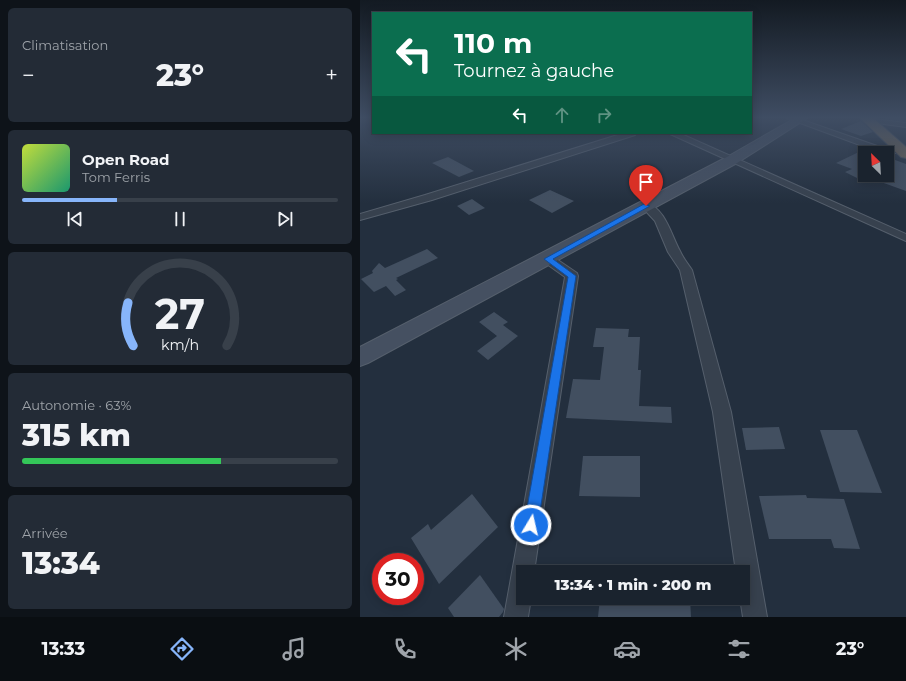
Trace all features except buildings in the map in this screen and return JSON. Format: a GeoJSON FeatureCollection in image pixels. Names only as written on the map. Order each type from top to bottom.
{"type":"FeatureCollection","features":[{"type":"Feature","properties":{"kind":"main road"},"geometry":{"type":"LineString","coordinates":[[360,357],[548,259],[732,160],[754,146]]}},
{"type":"Feature","properties":{"kind":"street"},"geometry":{"type":"LineString","coordinates":[[360,217],[415,203],[589,146]]}},
{"type":"Feature","properties":{"kind":"street"},"geometry":{"type":"LineString","coordinates":[[700,146],[906,238]]}},
{"type":"Feature","properties":{"kind":"street"},"geometry":{"type":"LineString","coordinates":[[871,146],[879,149],[905,152]]}},
{"type":"Feature","properties":{"kind":"street"},"geometry":{"type":"LineString","coordinates":[[646,206],[660,220],[674,252],[686,270],[694,297],[722,412],[755,617]]}},
{"type":"Feature","properties":{"kind":"street"},"geometry":{"type":"LineString","coordinates":[[524,565],[572,276],[548,259]]}},
{"type":"Feature","properties":{"kind":"street"},"geometry":{"type":"LineString","coordinates":[[516,617],[518,605]]}},
{"type":"Feature","properties":{"kind":"route"},"geometry":{"type":"LineString","coordinates":[[531,525],[572,276],[548,259],[646,206]]}}]}
